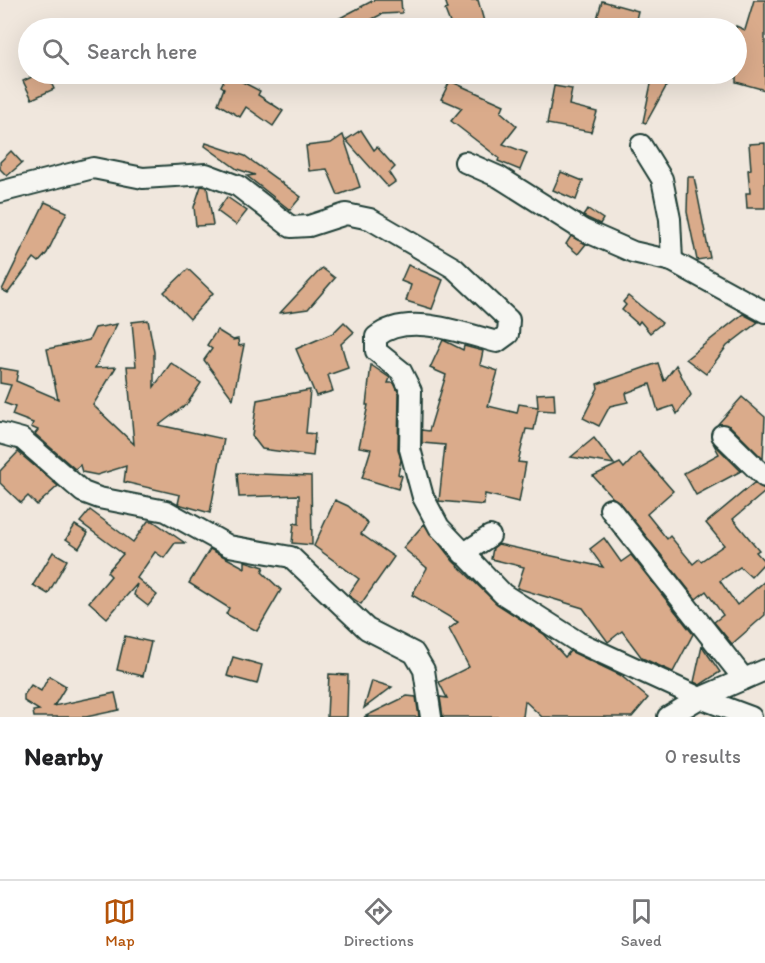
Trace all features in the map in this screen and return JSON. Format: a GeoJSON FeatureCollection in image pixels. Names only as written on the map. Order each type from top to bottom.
{"type":"FeatureCollection","features":[{"type":"Feature","properties":{"kind":"street"},"geometry":{"type":"LineString","coordinates":[[641,145],[662,179],[670,219],[672,261]]}},
{"type":"Feature","properties":{"kind":"street"},"geometry":{"type":"LineString","coordinates":[[465,162],[499,177],[583,230],[633,252],[672,261],[765,312]]}},
{"type":"Feature","properties":{"kind":"street"},"geometry":{"type":"LineString","coordinates":[[0,192],[93,168],[143,178],[206,174],[238,186],[291,227],[309,226],[346,214],[370,219],[454,268],[508,320],[508,334],[497,342],[452,330],[408,325],[385,330],[376,337],[376,351],[401,371],[411,391],[410,449],[423,497],[439,527],[503,594],[578,642],[700,698],[751,717]]}},
{"type":"Feature","properties":{"kind":"street"},"geometry":{"type":"LineString","coordinates":[[0,433],[22,439],[82,492],[99,498],[166,511],[229,546],[291,557],[367,628],[414,653],[424,670],[432,717]]}},
{"type":"Feature","properties":{"kind":"street"},"geometry":{"type":"LineString","coordinates":[[722,435],[765,477]]}},
{"type":"Feature","properties":{"kind":"street"},"geometry":{"type":"LineString","coordinates":[[610,509],[744,679]]}},
{"type":"Feature","properties":{"kind":"street"},"geometry":{"type":"LineString","coordinates":[[463,554],[490,536]]}},
{"type":"Feature","properties":{"kind":"street"},"geometry":{"type":"LineString","coordinates":[[668,717],[700,698],[765,670]]}},
{"type":"Feature","properties":{"kind":"building"},"geometry":{"type":"Polygon","coordinates":[[[374,0],[401,0],[402,13],[382,14],[374,18],[340,18],[374,0]]]}},
{"type":"Feature","properties":{"kind":"building"},"geometry":{"type":"Polygon","coordinates":[[[445,0],[478,0],[483,18],[448,18],[445,10],[448,9],[445,0]]]}},
{"type":"Feature","properties":{"kind":"building"},"geometry":{"type":"Polygon","coordinates":[[[754,0],[765,0],[765,90],[743,84],[747,84],[747,23],[754,0]]]}},
{"type":"Feature","properties":{"kind":"building"},"geometry":{"type":"Polygon","coordinates":[[[602,1],[638,11],[636,18],[597,18],[602,1]]]}},
{"type":"Feature","properties":{"kind":"building"},"geometry":{"type":"Polygon","coordinates":[[[24,84],[52,84],[54,89],[32,99],[24,84]]]}},
{"type":"Feature","properties":{"kind":"building"},"geometry":{"type":"Polygon","coordinates":[[[222,84],[246,84],[260,91],[258,95],[283,111],[273,126],[246,107],[240,117],[218,104],[224,88],[222,84]]]}},
{"type":"Feature","properties":{"kind":"building"},"geometry":{"type":"Polygon","coordinates":[[[448,84],[457,84],[504,105],[501,112],[517,126],[503,144],[527,153],[520,170],[498,161],[499,158],[451,121],[462,108],[441,99],[448,84]]]}},
{"type":"Feature","properties":{"kind":"building"},"geometry":{"type":"Polygon","coordinates":[[[651,84],[667,84],[646,123],[643,122],[651,84]]]}},
{"type":"Feature","properties":{"kind":"building"},"geometry":{"type":"Polygon","coordinates":[[[554,86],[572,89],[569,105],[597,112],[591,132],[547,124],[554,86]]]}},
{"type":"Feature","properties":{"kind":"building"},"geometry":{"type":"Polygon","coordinates":[[[361,130],[374,150],[377,147],[395,167],[389,173],[395,182],[388,187],[346,140],[361,130]]]}},
{"type":"Feature","properties":{"kind":"building"},"geometry":{"type":"Polygon","coordinates":[[[343,135],[360,187],[338,195],[327,169],[309,171],[306,146],[331,143],[343,135]]]}},
{"type":"Feature","properties":{"kind":"building"},"geometry":{"type":"Polygon","coordinates":[[[206,143],[245,156],[301,197],[290,210],[247,176],[255,175],[237,169],[205,146],[206,143]]]}},
{"type":"Feature","properties":{"kind":"building"},"geometry":{"type":"Polygon","coordinates":[[[765,143],[765,208],[747,208],[746,193],[750,193],[748,170],[751,169],[749,144],[765,143]]]}},
{"type":"Feature","properties":{"kind":"building"},"geometry":{"type":"Polygon","coordinates":[[[11,151],[22,163],[7,176],[0,169],[0,162],[11,151]]]}},
{"type":"Feature","properties":{"kind":"building"},"geometry":{"type":"Polygon","coordinates":[[[561,172],[583,181],[576,200],[553,190],[561,172]]]}},
{"type":"Feature","properties":{"kind":"building"},"geometry":{"type":"Polygon","coordinates":[[[688,177],[694,177],[710,258],[697,260],[687,212],[688,177]]]}},
{"type":"Feature","properties":{"kind":"building"},"geometry":{"type":"Polygon","coordinates":[[[201,186],[207,187],[213,225],[196,226],[194,207],[201,186]]]}},
{"type":"Feature","properties":{"kind":"building"},"geometry":{"type":"Polygon","coordinates":[[[227,197],[247,211],[236,225],[217,211],[227,197]]]}},
{"type":"Feature","properties":{"kind":"building"},"geometry":{"type":"Polygon","coordinates":[[[45,202],[67,212],[47,253],[39,262],[34,258],[8,293],[2,290],[45,202]]]}},
{"type":"Feature","properties":{"kind":"building"},"geometry":{"type":"Polygon","coordinates":[[[588,209],[603,219],[600,224],[583,216],[588,209]]]}},
{"type":"Feature","properties":{"kind":"building"},"geometry":{"type":"Polygon","coordinates":[[[571,236],[586,244],[578,254],[566,244],[571,236]]]}},
{"type":"Feature","properties":{"kind":"building"},"geometry":{"type":"Polygon","coordinates":[[[408,265],[443,280],[432,309],[406,301],[411,285],[401,281],[408,265]]]}},
{"type":"Feature","properties":{"kind":"building"},"geometry":{"type":"Polygon","coordinates":[[[322,268],[335,278],[308,309],[280,313],[322,268]]]}},
{"type":"Feature","properties":{"kind":"building"},"geometry":{"type":"Polygon","coordinates":[[[188,269],[213,293],[190,319],[164,292],[188,269]]]}},
{"type":"Feature","properties":{"kind":"building"},"geometry":{"type":"Polygon","coordinates":[[[628,296],[662,323],[650,333],[640,321],[638,324],[622,310],[626,305],[623,302],[628,296]]]}},
{"type":"Feature","properties":{"kind":"building"},"geometry":{"type":"Polygon","coordinates":[[[743,314],[758,322],[727,346],[706,374],[686,359],[743,314]]]}},
{"type":"Feature","properties":{"kind":"building"},"geometry":{"type":"Polygon","coordinates":[[[148,320],[154,352],[154,387],[171,363],[201,383],[187,404],[159,425],[224,439],[210,513],[178,504],[180,495],[124,482],[126,466],[97,475],[82,472],[80,465],[75,469],[35,434],[38,430],[31,427],[33,423],[12,415],[15,407],[4,403],[11,385],[0,383],[0,368],[18,371],[16,381],[58,399],[47,349],[89,340],[95,328],[117,324],[95,368],[116,367],[93,405],[134,444],[127,366],[136,366],[132,322],[148,320]]]}},
{"type":"Feature","properties":{"kind":"building"},"geometry":{"type":"Polygon","coordinates":[[[344,322],[354,332],[341,344],[348,368],[328,375],[333,391],[316,396],[296,349],[333,333],[344,322]]]}},
{"type":"Feature","properties":{"kind":"building"},"geometry":{"type":"Polygon","coordinates":[[[217,330],[233,340],[238,339],[239,346],[244,345],[233,399],[204,360],[212,349],[207,345],[217,330]]]}},
{"type":"Feature","properties":{"kind":"building"},"geometry":{"type":"Polygon","coordinates":[[[443,340],[463,350],[464,346],[483,351],[480,365],[498,371],[488,406],[517,413],[519,404],[538,407],[537,394],[554,393],[555,411],[538,410],[534,430],[526,429],[518,462],[526,463],[519,502],[485,494],[484,505],[439,501],[445,445],[422,443],[422,430],[429,431],[446,375],[430,368],[443,340]]]}},
{"type":"Feature","properties":{"kind":"building"},"geometry":{"type":"Polygon","coordinates":[[[658,363],[664,381],[676,365],[691,395],[677,414],[673,406],[658,411],[650,384],[626,393],[628,402],[610,406],[599,426],[583,418],[598,388],[597,384],[658,363]]]}},
{"type":"Feature","properties":{"kind":"building"},"geometry":{"type":"Polygon","coordinates":[[[371,365],[390,378],[388,383],[394,383],[399,394],[398,449],[401,460],[398,474],[402,476],[398,489],[362,478],[371,449],[359,447],[368,405],[366,405],[371,365]]]}},
{"type":"Feature","properties":{"kind":"building"},"geometry":{"type":"Polygon","coordinates":[[[310,390],[306,433],[315,434],[313,456],[262,449],[252,436],[257,400],[310,390]]]}},
{"type":"Feature","properties":{"kind":"building"},"geometry":{"type":"Polygon","coordinates":[[[742,397],[765,417],[763,459],[730,426],[718,424],[742,397]]]}},
{"type":"Feature","properties":{"kind":"building"},"geometry":{"type":"Polygon","coordinates":[[[594,438],[614,464],[571,457],[594,438]]]}},
{"type":"Feature","properties":{"kind":"building"},"geometry":{"type":"Polygon","coordinates":[[[713,443],[741,471],[696,495],[684,473],[719,454],[713,443]]]}},
{"type":"Feature","properties":{"kind":"building"},"geometry":{"type":"Polygon","coordinates":[[[18,452],[58,486],[37,505],[28,496],[21,503],[0,483],[0,471],[18,452]]]}},
{"type":"Feature","properties":{"kind":"building"},"geometry":{"type":"Polygon","coordinates":[[[639,452],[673,491],[647,514],[667,539],[670,536],[693,564],[724,545],[706,523],[754,483],[765,489],[765,492],[733,519],[759,550],[756,552],[765,562],[751,577],[740,567],[720,581],[737,605],[765,581],[765,615],[732,644],[714,622],[723,615],[706,591],[696,599],[619,502],[593,476],[620,463],[624,468],[639,452]]]}},
{"type":"Feature","properties":{"kind":"building"},"geometry":{"type":"Polygon","coordinates":[[[237,473],[311,476],[312,545],[292,543],[294,523],[299,524],[299,495],[239,497],[237,473]]]}},
{"type":"Feature","properties":{"kind":"building"},"geometry":{"type":"Polygon","coordinates":[[[335,500],[348,506],[368,523],[361,534],[394,557],[361,604],[348,595],[359,579],[314,546],[335,500]]]}},
{"type":"Feature","properties":{"kind":"building"},"geometry":{"type":"Polygon","coordinates":[[[90,510],[133,542],[148,521],[153,521],[185,543],[175,543],[164,558],[155,552],[137,578],[157,595],[148,606],[134,595],[137,584],[107,618],[89,602],[111,576],[107,572],[123,554],[80,522],[90,510]]]}},
{"type":"Feature","properties":{"kind":"building"},"geometry":{"type":"Polygon","coordinates":[[[424,524],[453,561],[497,604],[544,634],[565,657],[570,651],[620,675],[648,698],[632,717],[542,717],[525,701],[523,717],[443,717],[440,697],[447,698],[439,682],[469,667],[449,629],[458,622],[412,595],[427,568],[403,548],[424,524]]]}},
{"type":"Feature","properties":{"kind":"building"},"geometry":{"type":"Polygon","coordinates":[[[75,525],[88,533],[79,548],[66,539],[75,525]]]}},
{"type":"Feature","properties":{"kind":"building"},"geometry":{"type":"Polygon","coordinates":[[[604,538],[621,562],[631,555],[693,634],[673,672],[642,658],[622,631],[608,642],[583,608],[517,588],[524,567],[491,559],[493,548],[498,544],[603,567],[590,549],[604,538]]]}},
{"type":"Feature","properties":{"kind":"building"},"geometry":{"type":"Polygon","coordinates":[[[210,549],[245,568],[245,561],[264,567],[262,572],[281,590],[257,631],[226,614],[229,608],[189,583],[210,549]]]}},
{"type":"Feature","properties":{"kind":"building"},"geometry":{"type":"Polygon","coordinates":[[[53,552],[67,560],[48,594],[33,585],[53,552]]]}},
{"type":"Feature","properties":{"kind":"building"},"geometry":{"type":"Polygon","coordinates":[[[125,636],[151,642],[143,676],[117,670],[125,636]]]}},
{"type":"Feature","properties":{"kind":"building"},"geometry":{"type":"Polygon","coordinates":[[[702,646],[720,672],[700,685],[694,682],[702,646]]]}},
{"type":"Feature","properties":{"kind":"building"},"geometry":{"type":"Polygon","coordinates":[[[233,657],[262,665],[257,684],[227,676],[233,657]]]}},
{"type":"Feature","properties":{"kind":"building"},"geometry":{"type":"Polygon","coordinates":[[[329,674],[348,675],[347,717],[327,717],[329,674]]]}},
{"type":"Feature","properties":{"kind":"building"},"geometry":{"type":"Polygon","coordinates":[[[49,676],[66,686],[54,706],[115,693],[119,710],[86,717],[34,717],[33,711],[39,710],[24,701],[24,695],[31,685],[41,691],[49,676]]]}},
{"type":"Feature","properties":{"kind":"building"},"geometry":{"type":"Polygon","coordinates":[[[372,681],[392,687],[364,708],[372,681]]]}},
{"type":"Feature","properties":{"kind":"building"},"geometry":{"type":"Polygon","coordinates":[[[407,696],[416,697],[419,717],[364,717],[407,696]]]}}]}
